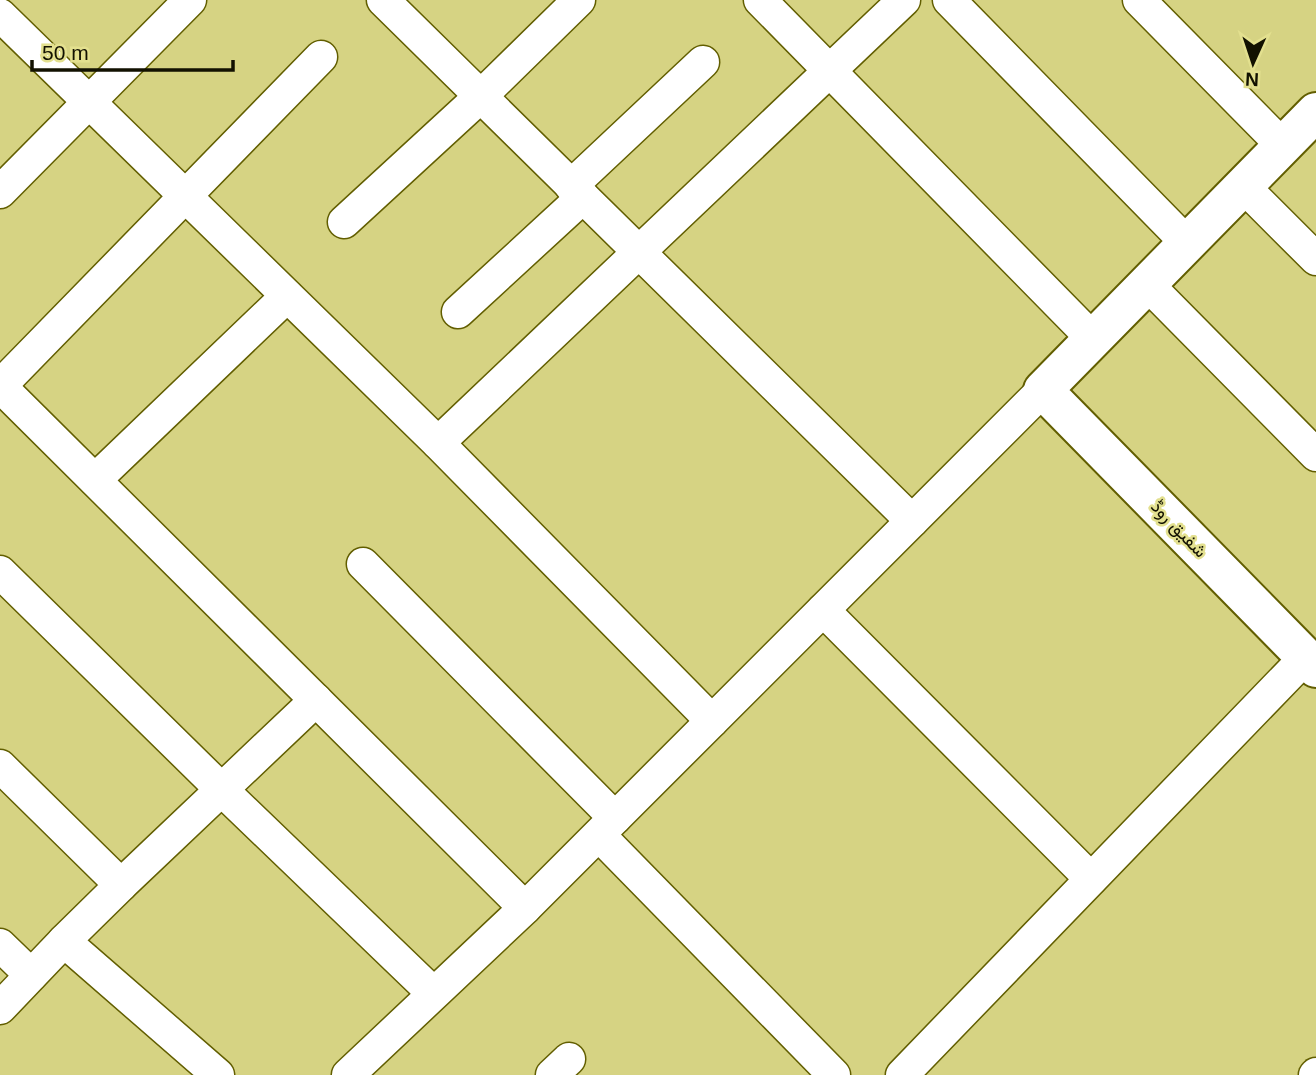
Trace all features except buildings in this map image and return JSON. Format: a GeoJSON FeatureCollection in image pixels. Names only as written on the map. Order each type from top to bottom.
{"type":"FeatureCollection","features":[{"type":"Feature","properties":{"kind":"street"},"geometry":{"type":"LineString","coordinates":[[13,0],[0,14],[438,443],[712,721]]}},
{"type":"Feature","properties":{"kind":"street"},"geometry":{"type":"LineString","coordinates":[[0,192],[190,0]]}},
{"type":"Feature","properties":{"kind":"street"},"geometry":{"type":"LineString","coordinates":[[383,0],[912,521]]}},
{"type":"Feature","properties":{"kind":"street"},"geometry":{"type":"LineString","coordinates":[[344,222],[481,96],[579,0]]}},
{"type":"Feature","properties":{"kind":"street"},"geometry":{"type":"LineString","coordinates":[[760,0],[1093,339]]}},
{"type":"Feature","properties":{"kind":"street"},"geometry":{"type":"LineString","coordinates":[[438,443],[904,0]]}},
{"type":"Feature","properties":{"kind":"street"},"geometry":{"type":"LineString","coordinates":[[949,0],[1188,243]]}},
{"type":"Feature","properties":{"kind":"street"},"geometry":{"type":"LineString","coordinates":[[1139,0],[1283,146]]}},
{"type":"Feature","properties":{"kind":"street"},"geometry":{"type":"LineString","coordinates":[[321,57],[0,386],[526,908]]}},
{"type":"Feature","properties":{"kind":"street"},"geometry":{"type":"LineString","coordinates":[[458,312],[703,62]]}},
{"type":"Feature","properties":{"kind":"street"},"geometry":{"type":"LineString","coordinates":[[348,1075],[526,908],[1316,112]]}},
{"type":"Feature","properties":{"kind":"street"},"geometry":{"type":"LineString","coordinates":[[1243,186],[1316,260]]}},
{"type":"Feature","properties":{"kind":"street"},"geometry":{"type":"LineString","coordinates":[[1147,284],[1316,455]]}},
{"type":"Feature","properties":{"kind":"street"},"geometry":{"type":"LineString","coordinates":[[95,480],[287,296]]}},
{"type":"Feature","properties":{"kind":"street","name":"شفیق روڈ"},"geometry":{"type":"LineString","coordinates":[[1043,390],[1311,663]]}},
{"type":"Feature","properties":{"kind":"street"},"geometry":{"type":"LineString","coordinates":[[363,564],[834,1075]]}},
{"type":"Feature","properties":{"kind":"street"},"geometry":{"type":"LineString","coordinates":[[0,572],[433,993]]}},
{"type":"Feature","properties":{"kind":"street"},"geometry":{"type":"LineString","coordinates":[[823,610],[1091,879]]}},
{"type":"Feature","properties":{"kind":"street"},"geometry":{"type":"LineString","coordinates":[[902,1075],[1091,879],[1311,663]]}},
{"type":"Feature","properties":{"kind":"street"},"geometry":{"type":"LineString","coordinates":[[0,1007],[121,885],[316,700]]}},
{"type":"Feature","properties":{"kind":"street"},"geometry":{"type":"LineString","coordinates":[[0,766],[121,885]]}},
{"type":"Feature","properties":{"kind":"street"},"geometry":{"type":"LineString","coordinates":[[64,941],[218,1075]]}},
{"type":"Feature","properties":{"kind":"street"},"geometry":{"type":"LineString","coordinates":[[0,945],[31,975]]}}]}
